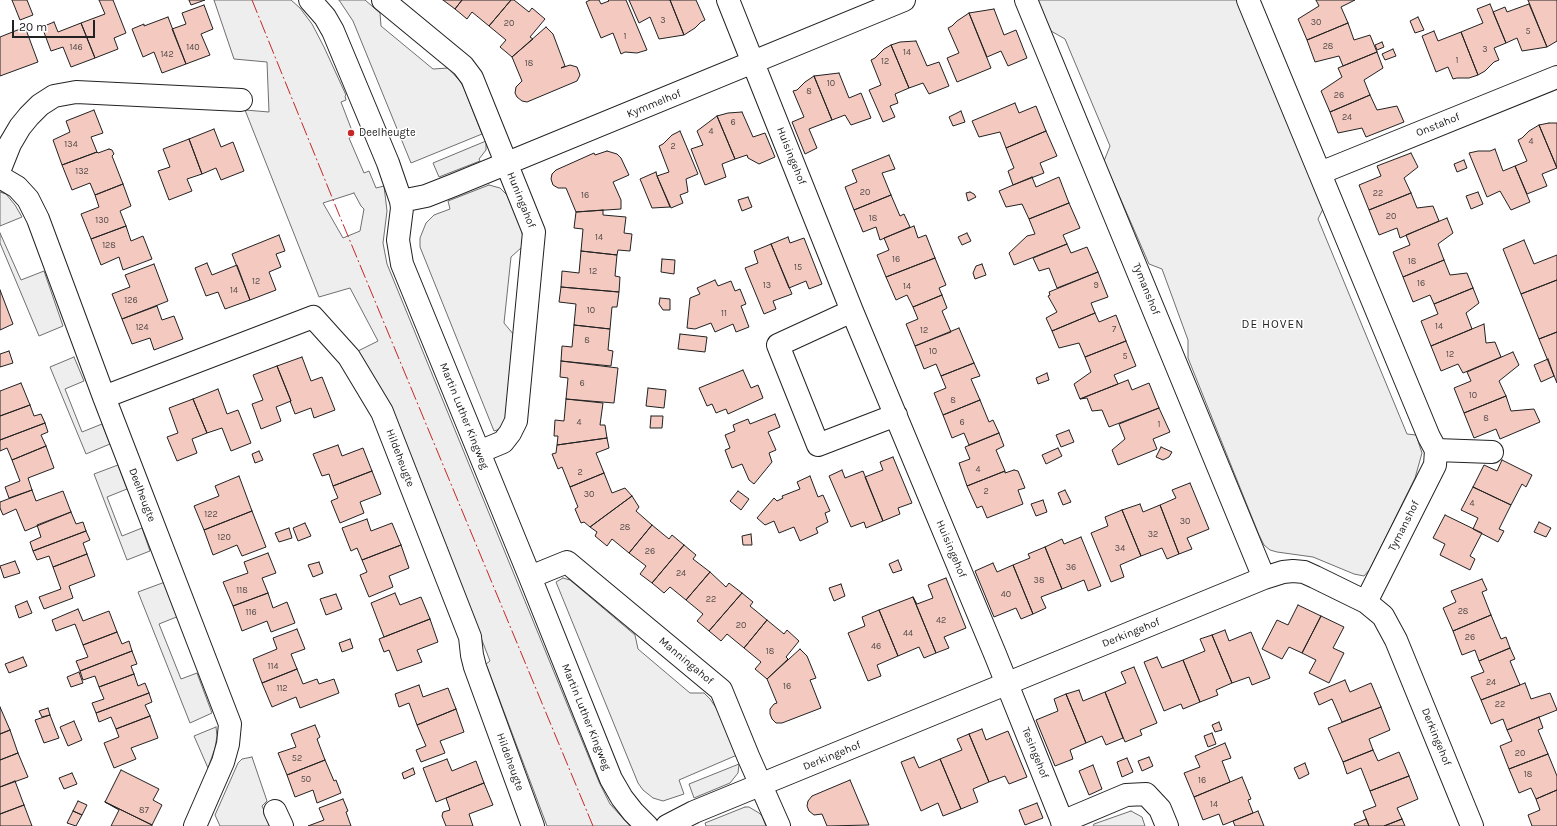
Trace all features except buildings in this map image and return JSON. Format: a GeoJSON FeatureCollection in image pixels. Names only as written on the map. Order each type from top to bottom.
{"type":"FeatureCollection","features":[{"type":"Feature","properties":{"kind":"street","name":"Martin Luther Kingweg"},"geometry":{"type":"LineString","coordinates":[[310,0],[325,17],[333,31],[388,163],[401,201],[398,240],[399,256],[611,779],[632,812],[647,826]]}},
{"type":"Feature","properties":{"kind":"street","name":"Huningahof"},"geometry":{"type":"LineString","coordinates":[[383,0],[462,66],[472,78],[534,232],[516,421],[503,442],[479,452]]}},
{"type":"Feature","properties":{"kind":"street","name":"Huisingehof"},"geometry":{"type":"LineString","coordinates":[[728,0],[852,312],[1007,684]]}},
{"type":"Feature","properties":{"kind":"street","name":"Kymmelhof"},"geometry":{"type":"LineString","coordinates":[[401,201],[426,196],[754,63],[904,0]]}},
{"type":"Feature","properties":{"kind":"street","name":"Tymanshof"},"geometry":{"type":"LineString","coordinates":[[1026,0],[1264,578]]}},
{"type":"Feature","properties":{"kind":"street"},"geometry":{"type":"LineString","coordinates":[[1248,0],[1429,437],[1436,450],[1492,452]]}},
{"type":"Feature","properties":{"kind":"street","name":"Onstahof"},"geometry":{"type":"LineString","coordinates":[[1320,173],[1557,77]]}},
{"type":"Feature","properties":{"kind":"street"},"geometry":{"type":"LineString","coordinates":[[0,169],[10,144],[20,127],[40,105],[54,96],[76,92],[241,100]]}},
{"type":"Feature","properties":{"kind":"street","name":"Deelheugte"},"geometry":{"type":"LineString","coordinates":[[0,177],[17,186],[28,199],[38,219],[104,397],[230,724],[228,744],[223,762],[195,826]]}},
{"type":"Feature","properties":{"kind":"street"},"geometry":{"type":"LineString","coordinates":[[852,312],[778,345],[818,445],[896,415]]}},
{"type":"Feature","properties":{"kind":"street","name":"Hildeheugte"},"geometry":{"type":"LineString","coordinates":[[104,397],[313,316],[349,357],[382,412],[470,637],[475,667],[533,826]]}},
{"type":"Feature","properties":{"kind":"street","name":"Tymanshof"},"geometry":{"type":"LineString","coordinates":[[1366,602],[1435,465],[1436,450]]}},
{"type":"Feature","properties":{"kind":"street","name":"Manningahof"},"geometry":{"type":"LineString","coordinates":[[530,577],[567,562],[721,690],[760,785],[779,826]]}},
{"type":"Feature","properties":{"kind":"street","name":"Derkingehof"},"geometry":{"type":"LineString","coordinates":[[667,826],[694,812],[1264,578],[1283,572],[1293,571],[1304,572],[1366,602],[1383,616],[1396,640],[1472,826]]}},
{"type":"Feature","properties":{"kind":"street","name":"Tesingehof"},"geometry":{"type":"LineString","coordinates":[[1007,684],[1063,824],[1126,795],[1146,794],[1160,809],[1167,826]]}},
{"type":"Feature","properties":{"kind":"shaded area"},"geometry":{"type":"Polygon","coordinates":[[[214,0],[291,0],[300,8],[312,24],[324,47],[346,95],[346,100],[341,102],[354,136],[349,138],[364,173],[369,171],[376,188],[384,186],[387,211],[383,243],[387,264],[599,782],[610,804],[630,826],[547,826],[486,664],[490,661],[392,408],[354,353],[378,341],[350,288],[319,297],[245,110],[269,112],[267,62],[234,59],[214,0]],[[354,193],[323,203],[343,238],[360,231],[364,209],[354,193]]]}},
{"type":"Feature","properties":{"kind":"shaded area"},"geometry":{"type":"Polygon","coordinates":[[[339,0],[365,0],[380,13],[381,26],[433,69],[448,68],[460,81],[464,88],[482,134],[411,163],[353,21],[339,0]]]}},
{"type":"Feature","properties":{"kind":"shaded area"},"geometry":{"type":"Polygon","coordinates":[[[1036,0],[1239,0],[1324,207],[1318,219],[1407,434],[1416,435],[1422,453],[1415,478],[1370,569],[1364,576],[1354,574],[1313,557],[1277,552],[1270,550],[1264,545],[1188,358],[1188,340],[1162,269],[1149,264],[1104,161],[1110,146],[1065,39],[1051,31],[1036,0]]]}},
{"type":"Feature","properties":{"kind":"shaded area"},"geometry":{"type":"Polygon","coordinates":[[[486,141],[486,150],[479,159],[480,161],[439,177],[433,163],[486,141]]]}},
{"type":"Feature","properties":{"kind":"shaded area"},"geometry":{"type":"Polygon","coordinates":[[[489,185],[500,188],[507,195],[521,227],[523,238],[522,247],[511,257],[504,323],[514,335],[505,421],[500,429],[494,431],[420,247],[420,238],[426,223],[434,215],[450,209],[448,201],[489,185]]]}},
{"type":"Feature","properties":{"kind":"shaded area"},"geometry":{"type":"Polygon","coordinates":[[[0,192],[6,194],[22,217],[0,226],[0,192]]]}},
{"type":"Feature","properties":{"kind":"shaded area"},"geometry":{"type":"Polygon","coordinates":[[[0,233],[21,280],[44,271],[63,326],[39,336],[0,243],[0,233]]]}},
{"type":"Feature","properties":{"kind":"shaded area"},"geometry":{"type":"Polygon","coordinates":[[[74,357],[84,381],[65,389],[82,432],[102,424],[110,444],[86,454],[50,367],[74,357]]]}},
{"type":"Feature","properties":{"kind":"shaded area"},"geometry":{"type":"Polygon","coordinates":[[[118,465],[127,489],[107,497],[122,536],[142,528],[150,551],[127,560],[94,474],[118,465]]]}},
{"type":"Feature","properties":{"kind":"shaded area"},"geometry":{"type":"Polygon","coordinates":[[[563,578],[570,580],[635,635],[638,649],[690,693],[704,693],[710,699],[719,712],[737,755],[679,780],[684,794],[663,801],[653,798],[643,790],[638,783],[556,582],[563,578]]]}},
{"type":"Feature","properties":{"kind":"shaded area"},"geometry":{"type":"Polygon","coordinates":[[[165,582],[179,616],[159,624],[181,679],[197,673],[212,713],[190,723],[138,592],[165,582]]]}},
{"type":"Feature","properties":{"kind":"shaded area"},"geometry":{"type":"Polygon","coordinates":[[[216,727],[217,736],[215,748],[208,768],[194,736],[216,727]]]}},
{"type":"Feature","properties":{"kind":"shaded area"},"geometry":{"type":"Polygon","coordinates":[[[252,757],[267,801],[262,806],[271,826],[220,826],[215,815],[238,763],[242,759],[252,757]]]}},
{"type":"Feature","properties":{"kind":"shaded area"},"geometry":{"type":"Polygon","coordinates":[[[739,764],[738,773],[730,783],[694,798],[689,784],[739,764]]]}},
{"type":"Feature","properties":{"kind":"shaded area"},"geometry":{"type":"Polygon","coordinates":[[[745,807],[749,807],[759,813],[762,816],[766,826],[706,826],[705,823],[745,807]]]}},
{"type":"Feature","properties":{"kind":"shaded area"},"geometry":{"type":"Polygon","coordinates":[[[1131,811],[1142,817],[1145,826],[1093,826],[1094,824],[1131,811]]]}},
{"type":"Feature","properties":{"kind":"power"},"geometry":{"type":"LineString","coordinates":[[252,0],[338,212],[593,826]]}},
{"type":"Feature","properties":{"kind":"place","name":"Deelheugte"},"geometry":{"type":"Point","coordinates":[351,133]}},
{"type":"Feature","properties":{"kind":"district","name":"DE HOVEN"},"geometry":{"type":"Point","coordinates":[1273,325]}}]}
